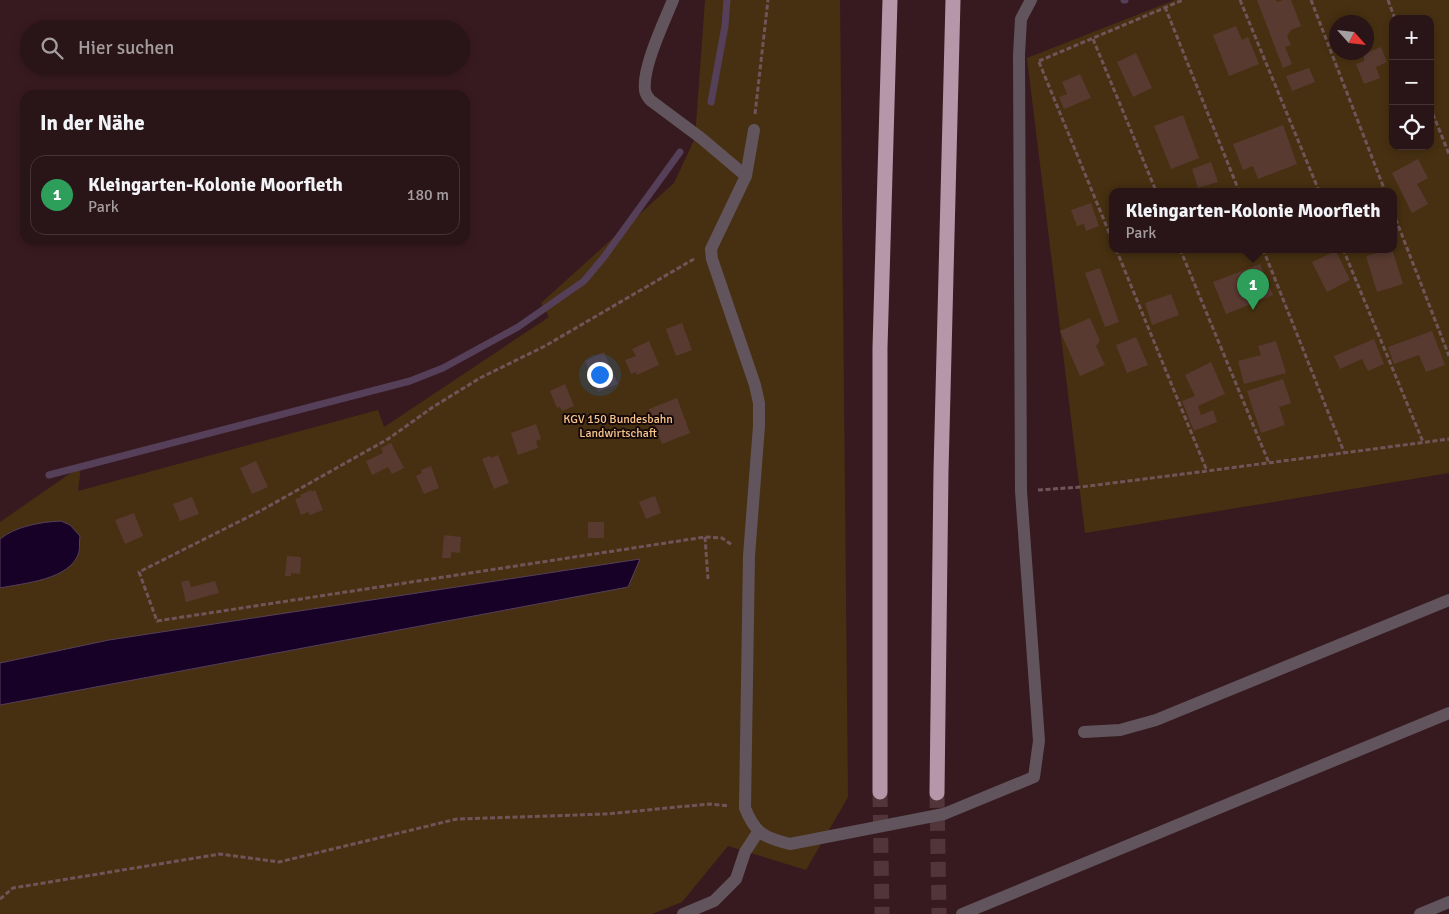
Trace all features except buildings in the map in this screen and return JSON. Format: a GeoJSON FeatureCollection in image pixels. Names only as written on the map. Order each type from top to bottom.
{"type":"FeatureCollection","features":[{"type":"Feature","properties":{"kind":"highway"},"geometry":{"type":"LineString","coordinates":[[880,792],[880,348],[890,0]]}},
{"type":"Feature","properties":{"kind":"highway"},"geometry":{"type":"LineString","coordinates":[[937,793],[953,0]]}},
{"type":"Feature","properties":{"kind":"lane"},"geometry":{"type":"LineString","coordinates":[[673,0],[647,67],[644,92],[650,100],[701,138],[746,176]]}},
{"type":"Feature","properties":{"kind":"lane"},"geometry":{"type":"LineString","coordinates":[[754,130],[746,176],[711,249],[712,259],[755,385],[758,404],[749,556],[745,808],[758,832],[772,840],[790,844],[944,814],[1034,777],[1039,741],[1020,491],[1019,41],[1021,19],[1031,0]]}},
{"type":"Feature","properties":{"kind":"lane"},"geometry":{"type":"LineString","coordinates":[[1084,732],[1120,730],[1156,720],[1449,600]]}},
{"type":"Feature","properties":{"kind":"lane"},"geometry":{"type":"LineString","coordinates":[[962,914],[1449,713]]}},
{"type":"Feature","properties":{"kind":"lane"},"geometry":{"type":"LineString","coordinates":[[683,914],[714,901],[736,879],[745,852],[758,832]]}},
{"type":"Feature","properties":{"kind":"lane"},"geometry":{"type":"LineString","coordinates":[[1420,914],[1449,902]]}},
{"type":"Feature","properties":{"kind":"path"},"geometry":{"type":"LineString","coordinates":[[754,130],[768,0]]}},
{"type":"Feature","properties":{"kind":"path"},"geometry":{"type":"LineString","coordinates":[[1109,232],[1039,62],[1184,0]]}},
{"type":"Feature","properties":{"kind":"path"},"geometry":{"type":"LineString","coordinates":[[1240,0],[1318,188]]}},
{"type":"Feature","properties":{"kind":"path"},"geometry":{"type":"LineString","coordinates":[[1310,0],[1384,188]]}},
{"type":"Feature","properties":{"kind":"path"},"geometry":{"type":"LineString","coordinates":[[1388,0],[1394,15]]}},
{"type":"Feature","properties":{"kind":"path"},"geometry":{"type":"LineString","coordinates":[[1165,7],[1238,188]]}},
{"type":"Feature","properties":{"kind":"path"},"geometry":{"type":"LineString","coordinates":[[1093,39],[1155,188]]}},
{"type":"Feature","properties":{"kind":"path"},"geometry":{"type":"LineString","coordinates":[[1434,117],[1449,154]]}},
{"type":"Feature","properties":{"kind":"path"},"geometry":{"type":"LineString","coordinates":[[1397,222],[1449,356]]}},
{"type":"Feature","properties":{"kind":"path"},"geometry":{"type":"LineString","coordinates":[[711,249],[545,346],[480,378],[433,407],[388,439],[262,510],[139,572],[157,621],[705,537],[722,538],[749,556]]}},
{"type":"Feature","properties":{"kind":"path"},"geometry":{"type":"LineString","coordinates":[[1118,253],[1207,471]]}},
{"type":"Feature","properties":{"kind":"path"},"geometry":{"type":"LineString","coordinates":[[1182,253],[1268,462]]}},
{"type":"Feature","properties":{"kind":"path"},"geometry":{"type":"LineString","coordinates":[[1265,253],[1344,452]]}},
{"type":"Feature","properties":{"kind":"path"},"geometry":{"type":"LineString","coordinates":[[1345,253],[1423,442]]}},
{"type":"Feature","properties":{"kind":"path"},"geometry":{"type":"LineString","coordinates":[[1020,491],[1081,487],[1449,438]]}},
{"type":"Feature","properties":{"kind":"path"},"geometry":{"type":"LineString","coordinates":[[705,537],[708,579]]}},
{"type":"Feature","properties":{"kind":"path"},"geometry":{"type":"LineString","coordinates":[[0,899],[13,888],[220,854],[279,862],[457,819],[606,814],[710,804],[745,808]]}},
{"type":"Feature","properties":{"kind":"green space","name":"KGV 150 Bundesbahn Landwirtschaft"},"geometry":{"type":"Polygon","coordinates":[[[705,0],[840,0],[848,797],[806,870],[728,846],[682,902],[652,914],[0,914],[0,522],[81,466],[78,491],[378,410],[384,427],[549,317],[541,303],[674,183],[695,138],[705,0]]]}},
{"type":"Feature","properties":{"kind":"green space"},"geometry":{"type":"Polygon","coordinates":[[[1175,0],[1449,0],[1449,473],[1085,533],[1027,58],[1175,0]]]}},
{"type":"Feature","properties":{"kind":"shaded area"},"geometry":{"type":"Polygon","coordinates":[[[61,521],[70,525],[80,536],[79,552],[67,569],[45,579],[0,588],[0,539],[13,531],[29,526],[61,521]]]}},
{"type":"Feature","properties":{"kind":"shaded area"},"geometry":{"type":"Polygon","coordinates":[[[640,559],[628,587],[0,705],[0,663],[109,640],[640,559]]]}},
{"type":"Feature","properties":{"kind":"waterway"},"geometry":{"type":"LineString","coordinates":[[711,102],[725,26],[727,0]]}},
{"type":"Feature","properties":{"kind":"waterway"},"geometry":{"type":"LineString","coordinates":[[49,475],[410,381],[443,368],[518,327],[584,281],[604,257],[680,152]]}},
{"type":"Feature","properties":{"kind":"tunnel"},"geometry":{"type":"LineString","coordinates":[[880,792],[882,914]]}},
{"type":"Feature","properties":{"kind":"tunnel"},"geometry":{"type":"LineString","coordinates":[[937,793],[939,914]]}},
{"type":"Feature","properties":{"kind":"place","name":"Kleingarten-Kolonie Moorfleth"},"geometry":{"type":"Point","coordinates":[1253,310]}}]}
